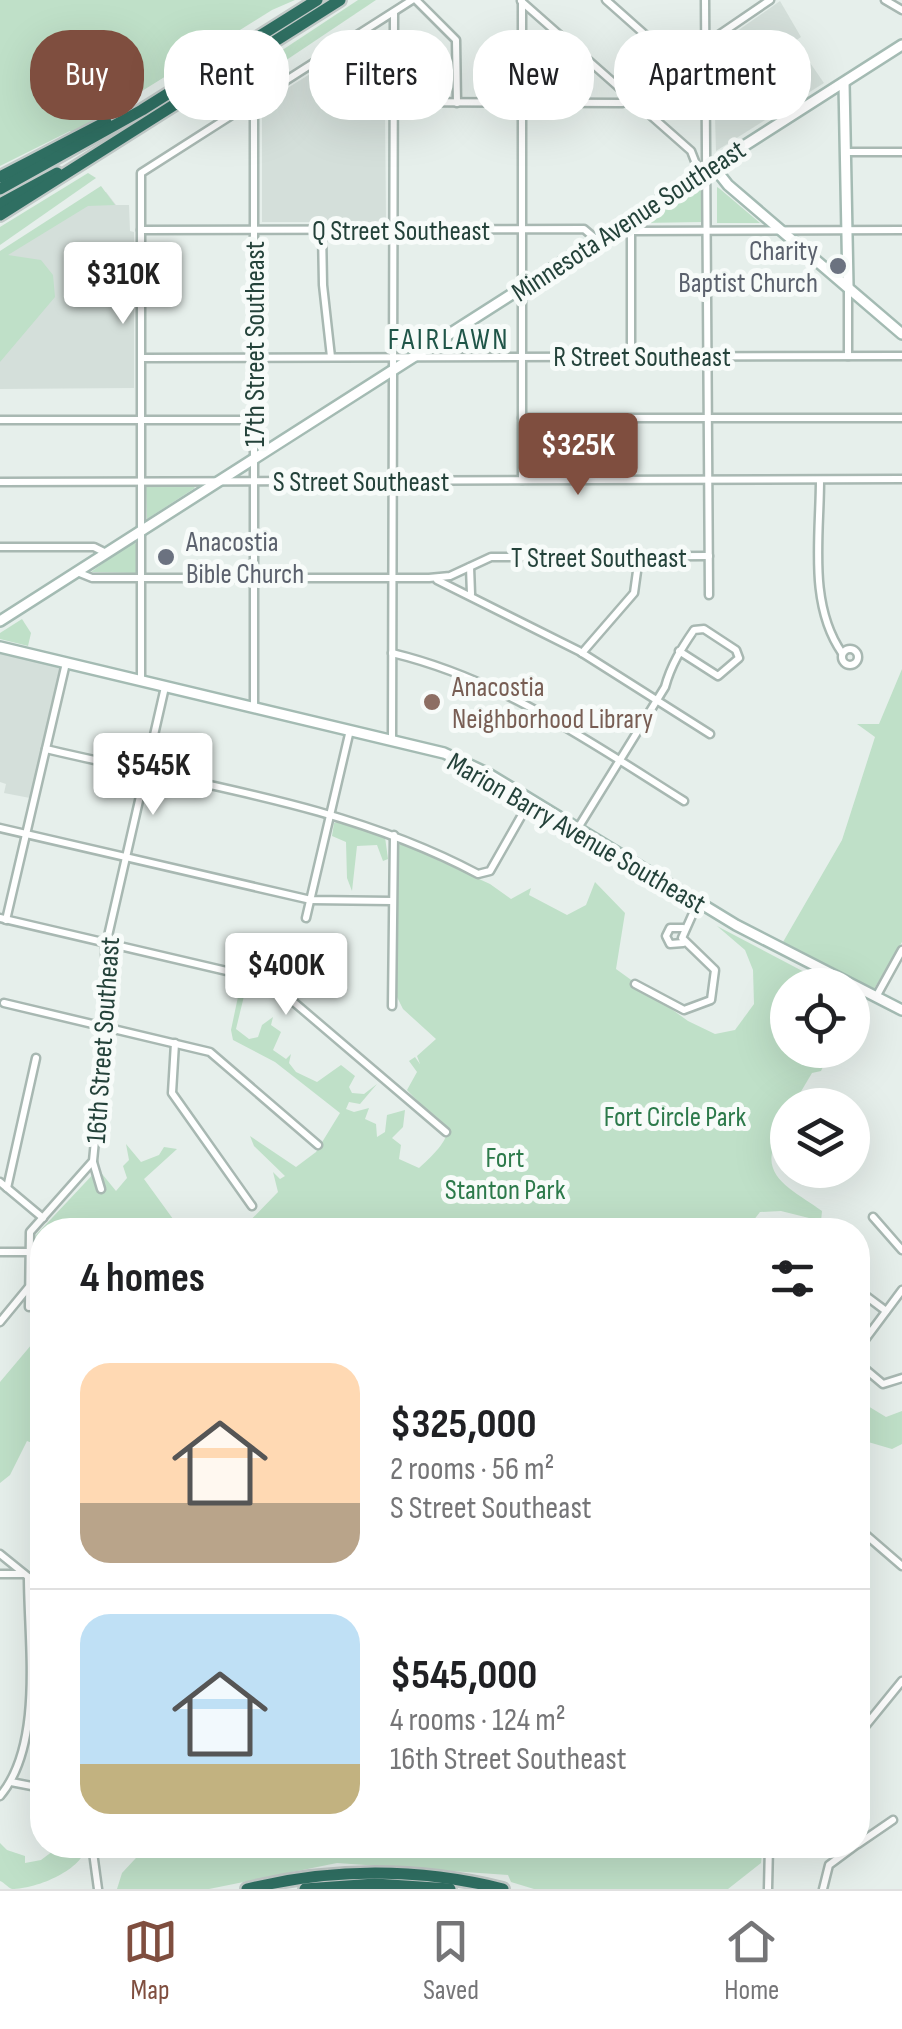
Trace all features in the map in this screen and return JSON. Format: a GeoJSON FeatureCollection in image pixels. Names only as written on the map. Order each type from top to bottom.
{"type":"FeatureCollection","features":[{"type":"Feature","properties":{"kind":"highway"},"geometry":{"type":"LineString","coordinates":[[270,30],[317,0]]}},
{"type":"Feature","properties":{"kind":"highway"},"geometry":{"type":"LineString","coordinates":[[289,33],[340,0]]}},
{"type":"Feature","properties":{"kind":"highway"},"geometry":{"type":"LineString","coordinates":[[0,177],[164,93]]}},
{"type":"Feature","properties":{"kind":"highway"},"geometry":{"type":"LineString","coordinates":[[0,189],[164,95]]}},
{"type":"Feature","properties":{"kind":"highway"},"geometry":{"type":"LineString","coordinates":[[0,204],[164,113]]}},
{"type":"Feature","properties":{"kind":"highway"},"geometry":{"type":"LineString","coordinates":[[0,214],[164,114]]}},
{"type":"Feature","properties":{"kind":"highway"},"geometry":{"type":"LineString","coordinates":[[247,1889],[322,1876],[376,1873],[443,1877],[503,1889]]}},
{"type":"Feature","properties":{"kind":"highway"},"geometry":{"type":"LineString","coordinates":[[305,1889],[376,1884],[450,1889]]}},
{"type":"Feature","properties":{"kind":"main road","name":"Minnesota Avenue Southeast"},"geometry":{"type":"LineString","coordinates":[[0,621],[596,240],[628,226],[707,170],[902,45]]}},
{"type":"Feature","properties":{"kind":"main road"},"geometry":{"type":"LineString","coordinates":[[844,83],[848,286]]}},
{"type":"Feature","properties":{"kind":"main road"},"geometry":{"type":"LineString","coordinates":[[707,170],[902,334]]}},
{"type":"Feature","properties":{"kind":"main road","name":"Marion Barry Avenue Southeast"},"geometry":{"type":"LineString","coordinates":[[0,647],[392,738],[468,763],[698,902],[902,1010]]}},
{"type":"Feature","properties":{"kind":"street"},"geometry":{"type":"LineString","coordinates":[[289,80],[414,0],[456,40],[457,102]]}},
{"type":"Feature","properties":{"kind":"street"},"geometry":{"type":"LineString","coordinates":[[606,0],[640,30]]}},
{"type":"Feature","properties":{"kind":"street"},"geometry":{"type":"LineString","coordinates":[[705,0],[706,30]]}},
{"type":"Feature","properties":{"kind":"street"},"geometry":{"type":"LineString","coordinates":[[726,30],[770,0]]}},
{"type":"Feature","properties":{"kind":"street"},"geometry":{"type":"LineString","coordinates":[[885,0],[902,10]]}},
{"type":"Feature","properties":{"kind":"street"},"geometry":{"type":"LineString","coordinates":[[521,1],[614,82]]}},
{"type":"Feature","properties":{"kind":"street"},"geometry":{"type":"LineString","coordinates":[[521,1],[521,30]]}},
{"type":"Feature","properties":{"kind":"street"},"geometry":{"type":"LineString","coordinates":[[394,12],[394,30]]}},
{"type":"Feature","properties":{"kind":"street"},"geometry":{"type":"LineString","coordinates":[[453,102],[473,102]]}},
{"type":"Feature","properties":{"kind":"street"},"geometry":{"type":"LineString","coordinates":[[141,680],[141,174],[226,120]]}},
{"type":"Feature","properties":{"kind":"street","name":"17th Street Southeast"},"geometry":{"type":"LineString","coordinates":[[254,120],[254,706]]}},
{"type":"Feature","properties":{"kind":"street"},"geometry":{"type":"LineString","coordinates":[[392,738],[393,120]]}},
{"type":"Feature","properties":{"kind":"street"},"geometry":{"type":"LineString","coordinates":[[522,120],[522,480]]}},
{"type":"Feature","properties":{"kind":"street"},"geometry":{"type":"LineString","coordinates":[[657,120],[707,170]]}},
{"type":"Feature","properties":{"kind":"street"},"geometry":{"type":"LineString","coordinates":[[707,120],[708,595]]}},
{"type":"Feature","properties":{"kind":"street"},"geometry":{"type":"LineString","coordinates":[[848,152],[902,152]]}},
{"type":"Feature","properties":{"kind":"street"},"geometry":{"type":"LineString","coordinates":[[631,356],[628,226],[902,230]]}},
{"type":"Feature","properties":{"kind":"street","name":"Q Street Southeast"},"geometry":{"type":"LineString","coordinates":[[142,230],[584,229],[596,240]]}},
{"type":"Feature","properties":{"kind":"street"},"geometry":{"type":"LineString","coordinates":[[322,230],[322,285],[331,356]]}},
{"type":"Feature","properties":{"kind":"street"},"geometry":{"type":"LineString","coordinates":[[848,286],[848,356]]}},
{"type":"Feature","properties":{"kind":"street","name":"R Street Southeast"},"geometry":{"type":"LineString","coordinates":[[142,358],[902,356]]}},
{"type":"Feature","properties":{"kind":"street"},"geometry":{"type":"LineString","coordinates":[[522,418],[902,418]]}},
{"type":"Feature","properties":{"kind":"street"},"geometry":{"type":"LineString","coordinates":[[0,420],[254,420]]}},
{"type":"Feature","properties":{"kind":"street"},"geometry":{"type":"LineString","coordinates":[[820,480],[821,610],[827,633],[842,653]]}},
{"type":"Feature","properties":{"kind":"street","name":"S Street Southeast"},"geometry":{"type":"LineString","coordinates":[[0,482],[902,480]]}},
{"type":"Feature","properties":{"kind":"street"},"geometry":{"type":"LineString","coordinates":[[0,547],[94,546],[106,553]]}},
{"type":"Feature","properties":{"kind":"street"},"geometry":{"type":"LineString","coordinates":[[582,653],[635,591],[639,556]]}},
{"type":"Feature","properties":{"kind":"street","name":"T Street Southeast"},"geometry":{"type":"LineString","coordinates":[[77,572],[88,578],[429,578],[450,576],[491,557],[708,556]]}},
{"type":"Feature","properties":{"kind":"street"},"geometry":{"type":"LineString","coordinates":[[471,565],[471,595]]}},
{"type":"Feature","properties":{"kind":"street"},"geometry":{"type":"LineString","coordinates":[[429,578],[471,595],[582,653],[710,734]]}},
{"type":"Feature","properties":{"kind":"street"},"geometry":{"type":"LineString","coordinates":[[578,828],[657,701],[680,652],[694,630],[702,628],[736,650],[739,658],[718,676],[680,652]]}},
{"type":"Feature","properties":{"kind":"street"},"geometry":{"type":"LineString","coordinates":[[392,653],[502,692],[684,801]]}},
{"type":"Feature","properties":{"kind":"street"},"geometry":{"type":"LineString","coordinates":[[66,662],[3,919],[271,982],[446,1132]]}},
{"type":"Feature","properties":{"kind":"street","name":"16th Street Southeast"},"geometry":{"type":"LineString","coordinates":[[101,1189],[93,1161],[106,1027],[106,943],[166,686]]}},
{"type":"Feature","properties":{"kind":"street"},"geometry":{"type":"LineString","coordinates":[[306,918],[351,728]]}},
{"type":"Feature","properties":{"kind":"street"},"geometry":{"type":"LineString","coordinates":[[46,749],[330,814],[394,835],[481,875],[490,871],[530,799]]}},
{"type":"Feature","properties":{"kind":"street"},"geometry":{"type":"LineString","coordinates":[[0,828],[311,900],[392,901]]}},
{"type":"Feature","properties":{"kind":"street"},"geometry":{"type":"LineString","coordinates":[[392,1006],[394,835]]}},
{"type":"Feature","properties":{"kind":"street"},"geometry":{"type":"LineString","coordinates":[[635,984],[684,1010],[712,1000],[715,970],[683,942],[683,928],[698,902]]}},
{"type":"Feature","properties":{"kind":"street"},"geometry":{"type":"LineString","coordinates":[[683,928],[670,928],[666,936],[674,946],[683,942]]}},
{"type":"Feature","properties":{"kind":"street"},"geometry":{"type":"LineString","coordinates":[[876,997],[902,950]]}},
{"type":"Feature","properties":{"kind":"street"},"geometry":{"type":"LineString","coordinates":[[4,1002],[212,1052],[318,1145]]}},
{"type":"Feature","properties":{"kind":"street"},"geometry":{"type":"LineString","coordinates":[[175,1043],[172,1093],[252,1206]]}},
{"type":"Feature","properties":{"kind":"street"},"geometry":{"type":"LineString","coordinates":[[36,1058],[4,1185],[42,1218]]}},
{"type":"Feature","properties":{"kind":"street","name":"16th Street Southeast"},"geometry":{"type":"LineString","coordinates":[[42,1218],[93,1161]]}},
{"type":"Feature","properties":{"kind":"street"},"geometry":{"type":"LineString","coordinates":[[872,1217],[901,1246]]}},
{"type":"Feature","properties":{"kind":"street"},"geometry":{"type":"LineString","coordinates":[[30,1232],[30,1307]]}},
{"type":"Feature","properties":{"kind":"street"},"geometry":{"type":"LineString","coordinates":[[0,1252],[29,1252]]}},
{"type":"Feature","properties":{"kind":"street"},"geometry":{"type":"LineString","coordinates":[[0,1322],[29,1287]]}},
{"type":"Feature","properties":{"kind":"street"},"geometry":{"type":"LineString","coordinates":[[870,1332],[902,1290]]}},
{"type":"Feature","properties":{"kind":"street"},"geometry":{"type":"LineString","coordinates":[[870,1299],[886,1312]]}},
{"type":"Feature","properties":{"kind":"street"},"geometry":{"type":"LineString","coordinates":[[870,1373],[883,1384],[902,1378]]}},
{"type":"Feature","properties":{"kind":"street"},"geometry":{"type":"LineString","coordinates":[[870,1538],[902,1566]]}},
{"type":"Feature","properties":{"kind":"street"},"geometry":{"type":"LineString","coordinates":[[0,1554],[30,1578]]}},
{"type":"Feature","properties":{"kind":"street"},"geometry":{"type":"LineString","coordinates":[[0,1574],[27,1575]]}},
{"type":"Feature","properties":{"kind":"street"},"geometry":{"type":"LineString","coordinates":[[0,1796],[23,1754],[28,1727],[27,1575]]}},
{"type":"Feature","properties":{"kind":"street"},"geometry":{"type":"LineString","coordinates":[[870,1720],[902,1681]]}},
{"type":"Feature","properties":{"kind":"street"},"geometry":{"type":"LineString","coordinates":[[11,1782],[30,1786]]}},
{"type":"Feature","properties":{"kind":"street"},"geometry":{"type":"LineString","coordinates":[[870,1835],[893,1820]]}},
{"type":"Feature","properties":{"kind":"street"},"geometry":{"type":"LineString","coordinates":[[94,1858],[98,1889]]}},
{"type":"Feature","properties":{"kind":"street"},"geometry":{"type":"LineString","coordinates":[[768,1889],[769,1858]]}},
{"type":"Feature","properties":{"kind":"street"},"geometry":{"type":"LineString","coordinates":[[823,1889],[827,1866],[838,1858]]}},
{"type":"Feature","properties":{"kind":"shaded area"},"geometry":{"type":"Polygon","coordinates":[[[780,1],[797,30],[739,30],[780,1]]]}},
{"type":"Feature","properties":{"kind":"shaded area"},"geometry":{"type":"Polygon","coordinates":[[[811,64],[824,83],[811,91],[811,64]]]}},
{"type":"Feature","properties":{"kind":"shaded area"},"geometry":{"type":"Polygon","coordinates":[[[309,75],[309,120],[385,120],[386,222],[262,222],[262,120],[289,120],[289,87],[309,75]]]}},
{"type":"Feature","properties":{"kind":"shaded area"},"geometry":{"type":"Polygon","coordinates":[[[715,120],[765,120],[716,151],[715,120]]]}},
{"type":"Feature","properties":{"kind":"shaded area"},"geometry":{"type":"Polygon","coordinates":[[[106,192],[116,205],[129,205],[130,231],[134,232],[134,388],[0,389],[0,259],[106,192]]]}},
{"type":"Feature","properties":{"kind":"shaded area"},"geometry":{"type":"Polygon","coordinates":[[[0,652],[60,667],[30,798],[4,793],[6,784],[0,782],[0,652]]]}},
{"type":"Feature","properties":{"kind":"green space"},"geometry":{"type":"Polygon","coordinates":[[[0,0],[295,0],[240,30],[164,30],[164,77],[144,90],[144,30],[30,30],[30,120],[95,120],[0,166],[0,0]]]}},
{"type":"Feature","properties":{"kind":"green space"},"geometry":{"type":"Polygon","coordinates":[[[358,0],[376,0],[331,30],[313,30],[358,0]]]}},
{"type":"Feature","properties":{"kind":"green space"},"geometry":{"type":"Polygon","coordinates":[[[309,32],[309,44],[289,58],[289,46],[309,32]]]}},
{"type":"Feature","properties":{"kind":"green space"},"geometry":{"type":"Polygon","coordinates":[[[88,173],[96,178],[0,245],[0,227],[88,173]]]}},
{"type":"Feature","properties":{"kind":"green space"},"geometry":{"type":"Polygon","coordinates":[[[101,186],[115,205],[88,206],[8,255],[41,260],[53,275],[55,297],[0,362],[0,251],[101,186]]]}},
{"type":"Feature","properties":{"kind":"green space"},"geometry":{"type":"Polygon","coordinates":[[[702,186],[702,222],[643,223],[702,186]]]}},
{"type":"Feature","properties":{"kind":"green space"},"geometry":{"type":"Polygon","coordinates":[[[717,187],[720,189],[760,223],[717,223],[717,187]]]}},
{"type":"Feature","properties":{"kind":"green space"},"geometry":{"type":"Polygon","coordinates":[[[192,485],[195,488],[147,519],[146,486],[192,485]]]}},
{"type":"Feature","properties":{"kind":"green space"},"geometry":{"type":"Polygon","coordinates":[[[132,542],[137,544],[136,573],[91,572],[132,542]]]}},
{"type":"Feature","properties":{"kind":"green space"},"geometry":{"type":"Polygon","coordinates":[[[22,619],[31,633],[28,646],[0,639],[0,633],[22,619]]]}},
{"type":"Feature","properties":{"kind":"green space"},"geometry":{"type":"Polygon","coordinates":[[[902,669],[902,942],[874,989],[870,987],[870,968],[833,968],[783,942],[842,840],[875,737],[857,724],[879,724],[902,669]]]}},
{"type":"Feature","properties":{"kind":"green space"},"geometry":{"type":"Polygon","coordinates":[[[334,823],[385,837],[388,859],[383,861],[377,845],[357,846],[352,891],[347,878],[346,842],[332,836],[334,823]]]}},
{"type":"Feature","properties":{"kind":"green space"},"geometry":{"type":"Polygon","coordinates":[[[403,844],[490,884],[511,899],[531,888],[529,895],[567,915],[586,905],[595,882],[625,913],[616,969],[688,1021],[715,1034],[735,1030],[754,1004],[753,970],[745,950],[717,926],[797,968],[770,968],[770,1068],[822,1068],[812,1073],[803,1088],[770,1088],[770,1188],[789,1188],[822,1211],[821,1218],[781,1211],[760,1212],[755,1218],[253,1218],[278,1192],[273,1172],[280,1179],[285,1176],[254,1146],[250,1136],[296,1167],[316,1152],[340,1113],[275,1062],[233,1040],[231,1030],[239,992],[244,996],[236,1029],[249,1039],[258,1037],[262,1025],[273,1017],[271,1025],[281,1032],[273,1050],[286,1059],[291,1054],[289,1063],[296,1072],[317,1082],[341,1065],[355,1076],[349,1087],[352,1093],[364,1094],[377,1084],[360,1104],[349,1102],[346,1109],[354,1112],[369,1108],[365,1119],[376,1124],[377,1137],[385,1132],[387,1115],[405,1110],[403,1127],[392,1138],[401,1145],[399,1159],[419,1168],[444,1141],[444,1125],[407,1090],[417,1072],[409,1061],[415,1057],[420,1064],[417,1056],[436,1039],[403,1009],[397,997],[397,845],[403,844]]]}},
{"type":"Feature","properties":{"kind":"green space"},"geometry":{"type":"Polygon","coordinates":[[[126,1144],[141,1162],[159,1155],[164,1147],[177,1149],[144,1179],[172,1218],[52,1218],[98,1169],[116,1191],[127,1178],[123,1166],[129,1160],[126,1144]]]}},
{"type":"Feature","properties":{"kind":"green space"},"geometry":{"type":"Polygon","coordinates":[[[30,1346],[30,1442],[27,1441],[10,1475],[0,1483],[0,1382],[30,1346]]]}},
{"type":"Feature","properties":{"kind":"green space"},"geometry":{"type":"Polygon","coordinates":[[[870,1407],[886,1417],[902,1411],[902,1444],[892,1449],[870,1443],[870,1407]]]}},
{"type":"Feature","properties":{"kind":"green space"},"geometry":{"type":"Polygon","coordinates":[[[0,1843],[25,1856],[25,1863],[44,1858],[81,1858],[58,1876],[34,1886],[12,1889],[0,1881],[0,1843]]]}},
{"type":"Feature","properties":{"kind":"green space"},"geometry":{"type":"Polygon","coordinates":[[[136,1858],[762,1858],[761,1863],[728,1889],[534,1889],[511,1882],[508,1875],[337,1863],[209,1889],[117,1889],[122,1873],[136,1858]]]}},
{"type":"Feature","properties":{"kind":"place","name":"Charity Baptist Church"},"geometry":{"type":"Point","coordinates":[838,266]}},
{"type":"Feature","properties":{"kind":"place","name":"Anacostia Bible Church"},"geometry":{"type":"Point","coordinates":[166,557]}},
{"type":"Feature","properties":{"kind":"place","name":"Anacostia Neighborhood Library"},"geometry":{"type":"Point","coordinates":[432,702]}},
{"type":"Feature","properties":{"kind":"district","name":"FAIRLAWN"},"geometry":{"type":"Point","coordinates":[449,339]}},
{"type":"Feature","properties":{"kind":"park label","name":"Fort Circle Park"},"geometry":{"type":"Point","coordinates":[675,1116]}},
{"type":"Feature","properties":{"kind":"park label","name":"Fort Stanton Park"},"geometry":{"type":"Point","coordinates":[505,1173]}}]}
